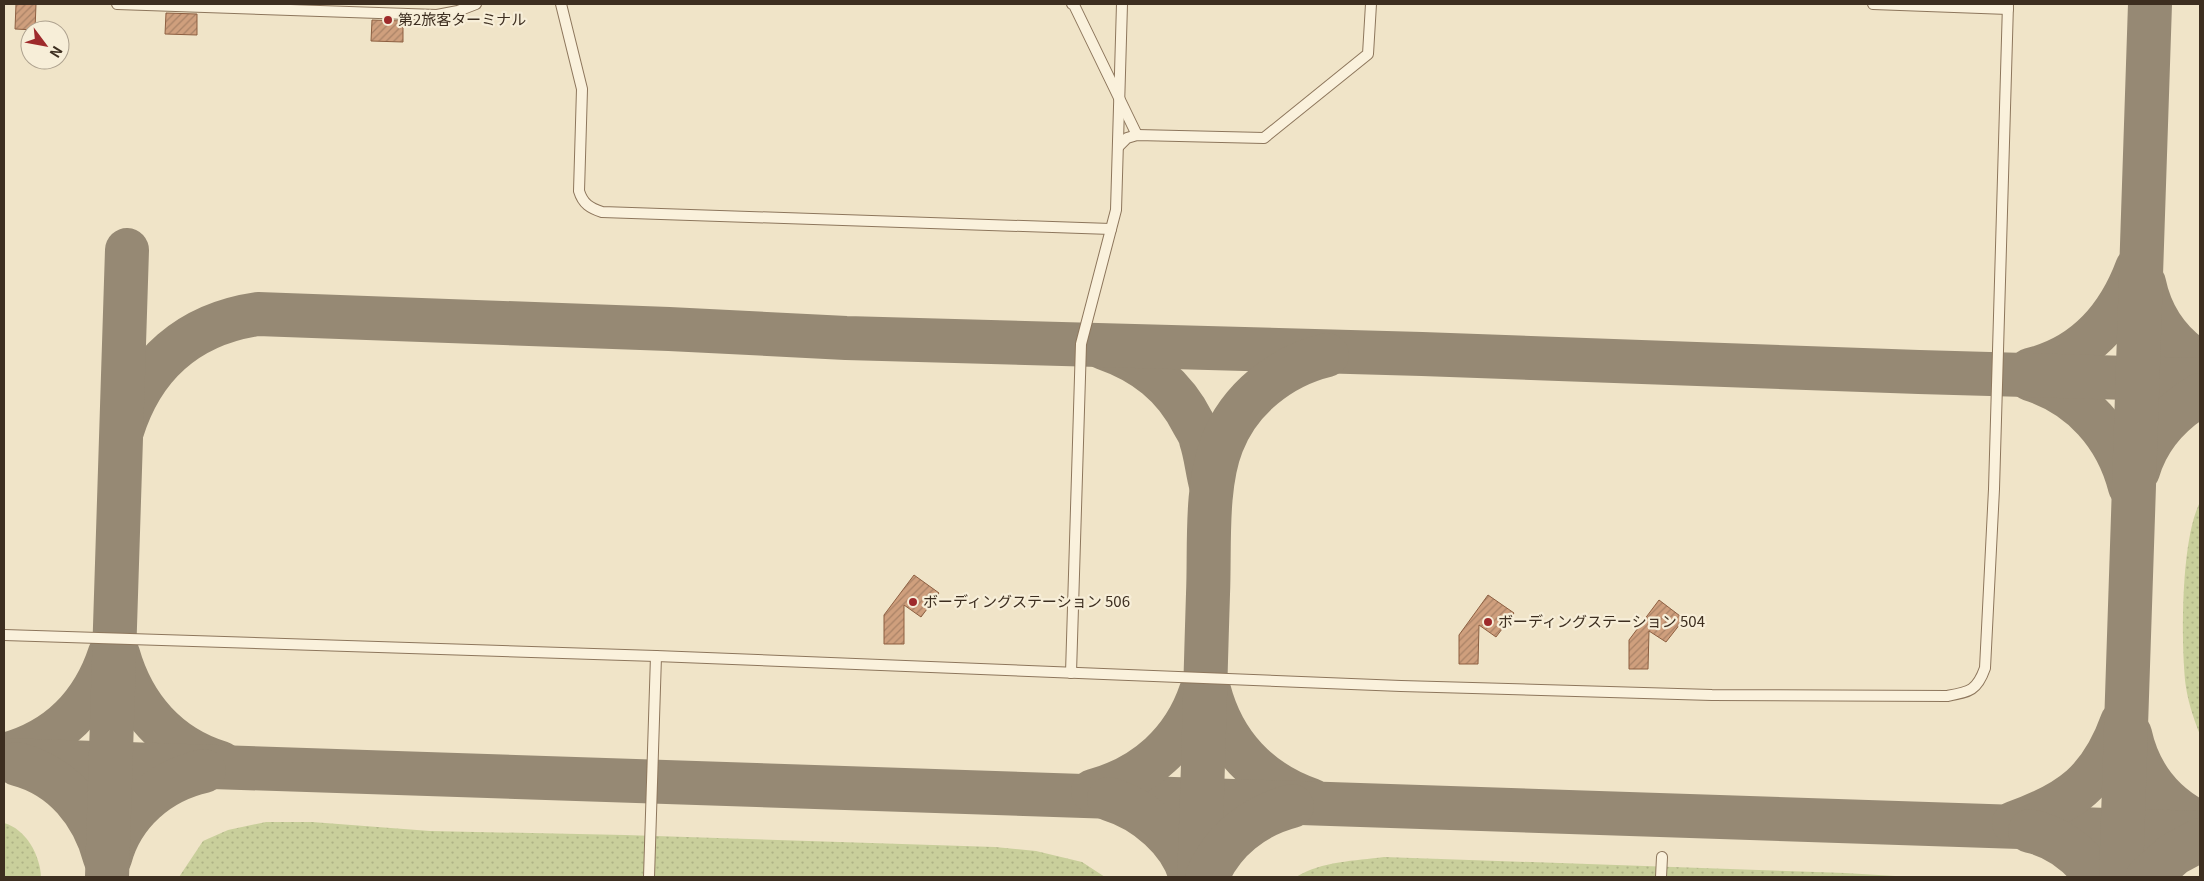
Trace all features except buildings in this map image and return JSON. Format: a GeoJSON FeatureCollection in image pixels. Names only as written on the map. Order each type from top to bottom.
{"type":"FeatureCollection","features":[{"type":"Feature","properties":{"kind":"lane"},"geometry":{"type":"LineString","coordinates":[[117,4],[437,15],[455,8],[476,4]]}},
{"type":"Feature","properties":{"kind":"lane"},"geometry":{"type":"LineString","coordinates":[[561,4],[582,89],[579,191],[581,199],[592,209],[602,212],[1111,229]]}},
{"type":"Feature","properties":{"kind":"lane"},"geometry":{"type":"LineString","coordinates":[[1072,4],[1136,135]]}},
{"type":"Feature","properties":{"kind":"lane"},"geometry":{"type":"LineString","coordinates":[[1071,673],[1081,344],[1116,210],[1122,4]]}},
{"type":"Feature","properties":{"kind":"lane"},"geometry":{"type":"LineString","coordinates":[[1118,147],[1126,138],[1136,135],[1264,138],[1368,54],[1370,4]]}},
{"type":"Feature","properties":{"kind":"lane"},"geometry":{"type":"LineString","coordinates":[[4,635],[656,656],[1071,673],[1712,695],[1947,696],[1969,692],[1980,682],[1985,668],[1994,489],[2008,6],[1873,4]]}},
{"type":"Feature","properties":{"kind":"lane"},"geometry":{"type":"LineString","coordinates":[[649,877],[656,656]]}},
{"type":"Feature","properties":{"kind":"lane"},"geometry":{"type":"LineString","coordinates":[[1661,877],[1662,857]]}},
{"type":"Feature","properties":{"kind":"green space"},"geometry":{"type":"Polygon","coordinates":[[[2200,502],[2200,735],[2186,687],[2183,614],[2189,540],[2200,502]]]}},
{"type":"Feature","properties":{"kind":"green space"},"geometry":{"type":"Polygon","coordinates":[[[266,822],[312,822],[430,831],[625,835],[995,847],[1036,851],[1082,862],[1105,877],[179,877],[203,841],[228,830],[266,822]]]}},
{"type":"Feature","properties":{"kind":"green space"},"geometry":{"type":"Polygon","coordinates":[[[4,823],[19,831],[30,844],[38,860],[41,877],[4,877],[4,823]]]}},
{"type":"Feature","properties":{"kind":"green space"},"geometry":{"type":"Polygon","coordinates":[[[1384,857],[1912,877],[1296,877],[1328,865],[1384,857]]]}},
{"type":"Feature","properties":{"kind":"taxiway"},"geometry":{"type":"LineString","coordinates":[[2121,877],[2150,4]]}},
{"type":"Feature","properties":{"kind":"taxiway"},"geometry":{"type":"LineString","coordinates":[[107,877],[127,250]]}},
{"type":"Feature","properties":{"kind":"taxiway"},"geometry":{"type":"LineString","coordinates":[[2030,370],[2067,356],[2097,333],[2120,304],[2137,268]]}},
{"type":"Feature","properties":{"kind":"taxiway"},"geometry":{"type":"LineString","coordinates":[[2144,283],[2157,319],[2171,339],[2200,363]]}},
{"type":"Feature","properties":{"kind":"taxiway"},"geometry":{"type":"LineString","coordinates":[[122,431],[131,407],[142,386],[156,367],[172,351],[190,338],[211,327],[233,319],[258,314],[669,329],[846,338],[1422,354],[2200,380]]}},
{"type":"Feature","properties":{"kind":"taxiway"},"geometry":{"type":"LineString","coordinates":[[1104,348],[1145,368],[1177,397],[1200,436],[1211,485]]}},
{"type":"Feature","properties":{"kind":"taxiway"},"geometry":{"type":"LineString","coordinates":[[1199,877],[1209,518],[1217,461],[1222,444],[1230,428],[1239,413],[1251,399],[1278,376],[1310,360],[1327,355]]}},
{"type":"Feature","properties":{"kind":"taxiway"},"geometry":{"type":"LineString","coordinates":[[2030,379],[2065,395],[2081,406],[2094,419],[2116,450],[2130,487]]}},
{"type":"Feature","properties":{"kind":"taxiway"},"geometry":{"type":"LineString","coordinates":[[2138,471],[2148,447],[2162,427],[2179,410],[2200,395]]}},
{"type":"Feature","properties":{"kind":"taxiway"},"geometry":{"type":"LineString","coordinates":[[4,755],[23,749],[41,740],[70,718],[94,689],[110,653]]}},
{"type":"Feature","properties":{"kind":"taxiway"},"geometry":{"type":"LineString","coordinates":[[118,654],[133,691],[143,708],[155,722],[185,747],[221,763]]}},
{"type":"Feature","properties":{"kind":"taxiway"},"geometry":{"type":"LineString","coordinates":[[1209,690],[1215,709],[1224,727],[1246,759],[1275,783],[1311,800]]}},
{"type":"Feature","properties":{"kind":"taxiway"},"geometry":{"type":"LineString","coordinates":[[1093,791],[1129,777],[1146,767],[1160,755],[1184,726],[1194,709],[1201,691]]}},
{"type":"Feature","properties":{"kind":"taxiway"},"geometry":{"type":"LineString","coordinates":[[2014,823],[2052,807],[2081,787],[2104,760],[2122,722]]}},
{"type":"Feature","properties":{"kind":"taxiway"},"geometry":{"type":"LineString","coordinates":[[2130,734],[2140,763],[2154,787],[2175,807],[2200,823]]}},
{"type":"Feature","properties":{"kind":"taxiway"},"geometry":{"type":"LineString","coordinates":[[4,760],[2200,833]]}},
{"type":"Feature","properties":{"kind":"taxiway"},"geometry":{"type":"LineString","coordinates":[[17,764],[48,777],[74,799],[93,826],[105,858]]}},
{"type":"Feature","properties":{"kind":"taxiway"},"geometry":{"type":"LineString","coordinates":[[110,858],[123,827],[145,801],[172,782],[204,771]]}},
{"type":"Feature","properties":{"kind":"taxiway"},"geometry":{"type":"LineString","coordinates":[[1109,799],[1136,811],[1160,828],[1179,851],[1191,877]]}},
{"type":"Feature","properties":{"kind":"taxiway"},"geometry":{"type":"LineString","coordinates":[[1207,877],[1222,852],[1241,831],[1265,816],[1292,806]]}},
{"type":"Feature","properties":{"kind":"taxiway"},"geometry":{"type":"LineString","coordinates":[[2030,831],[2059,842],[2068,848],[2097,877]]}},
{"type":"Feature","properties":{"kind":"taxiway"},"geometry":{"type":"LineString","coordinates":[[2148,877],[2174,854],[2200,840]]}},
{"type":"Feature","properties":{"kind":"place","name":"第2旅客ターミナル"},"geometry":{"type":"Point","coordinates":[388,20]}},
{"type":"Feature","properties":{"kind":"place","name":"ボーディングステーション 506"},"geometry":{"type":"Point","coordinates":[913,602]}},
{"type":"Feature","properties":{"kind":"place","name":"ボーディングステーション 504"},"geometry":{"type":"Point","coordinates":[1488,622]}}]}
